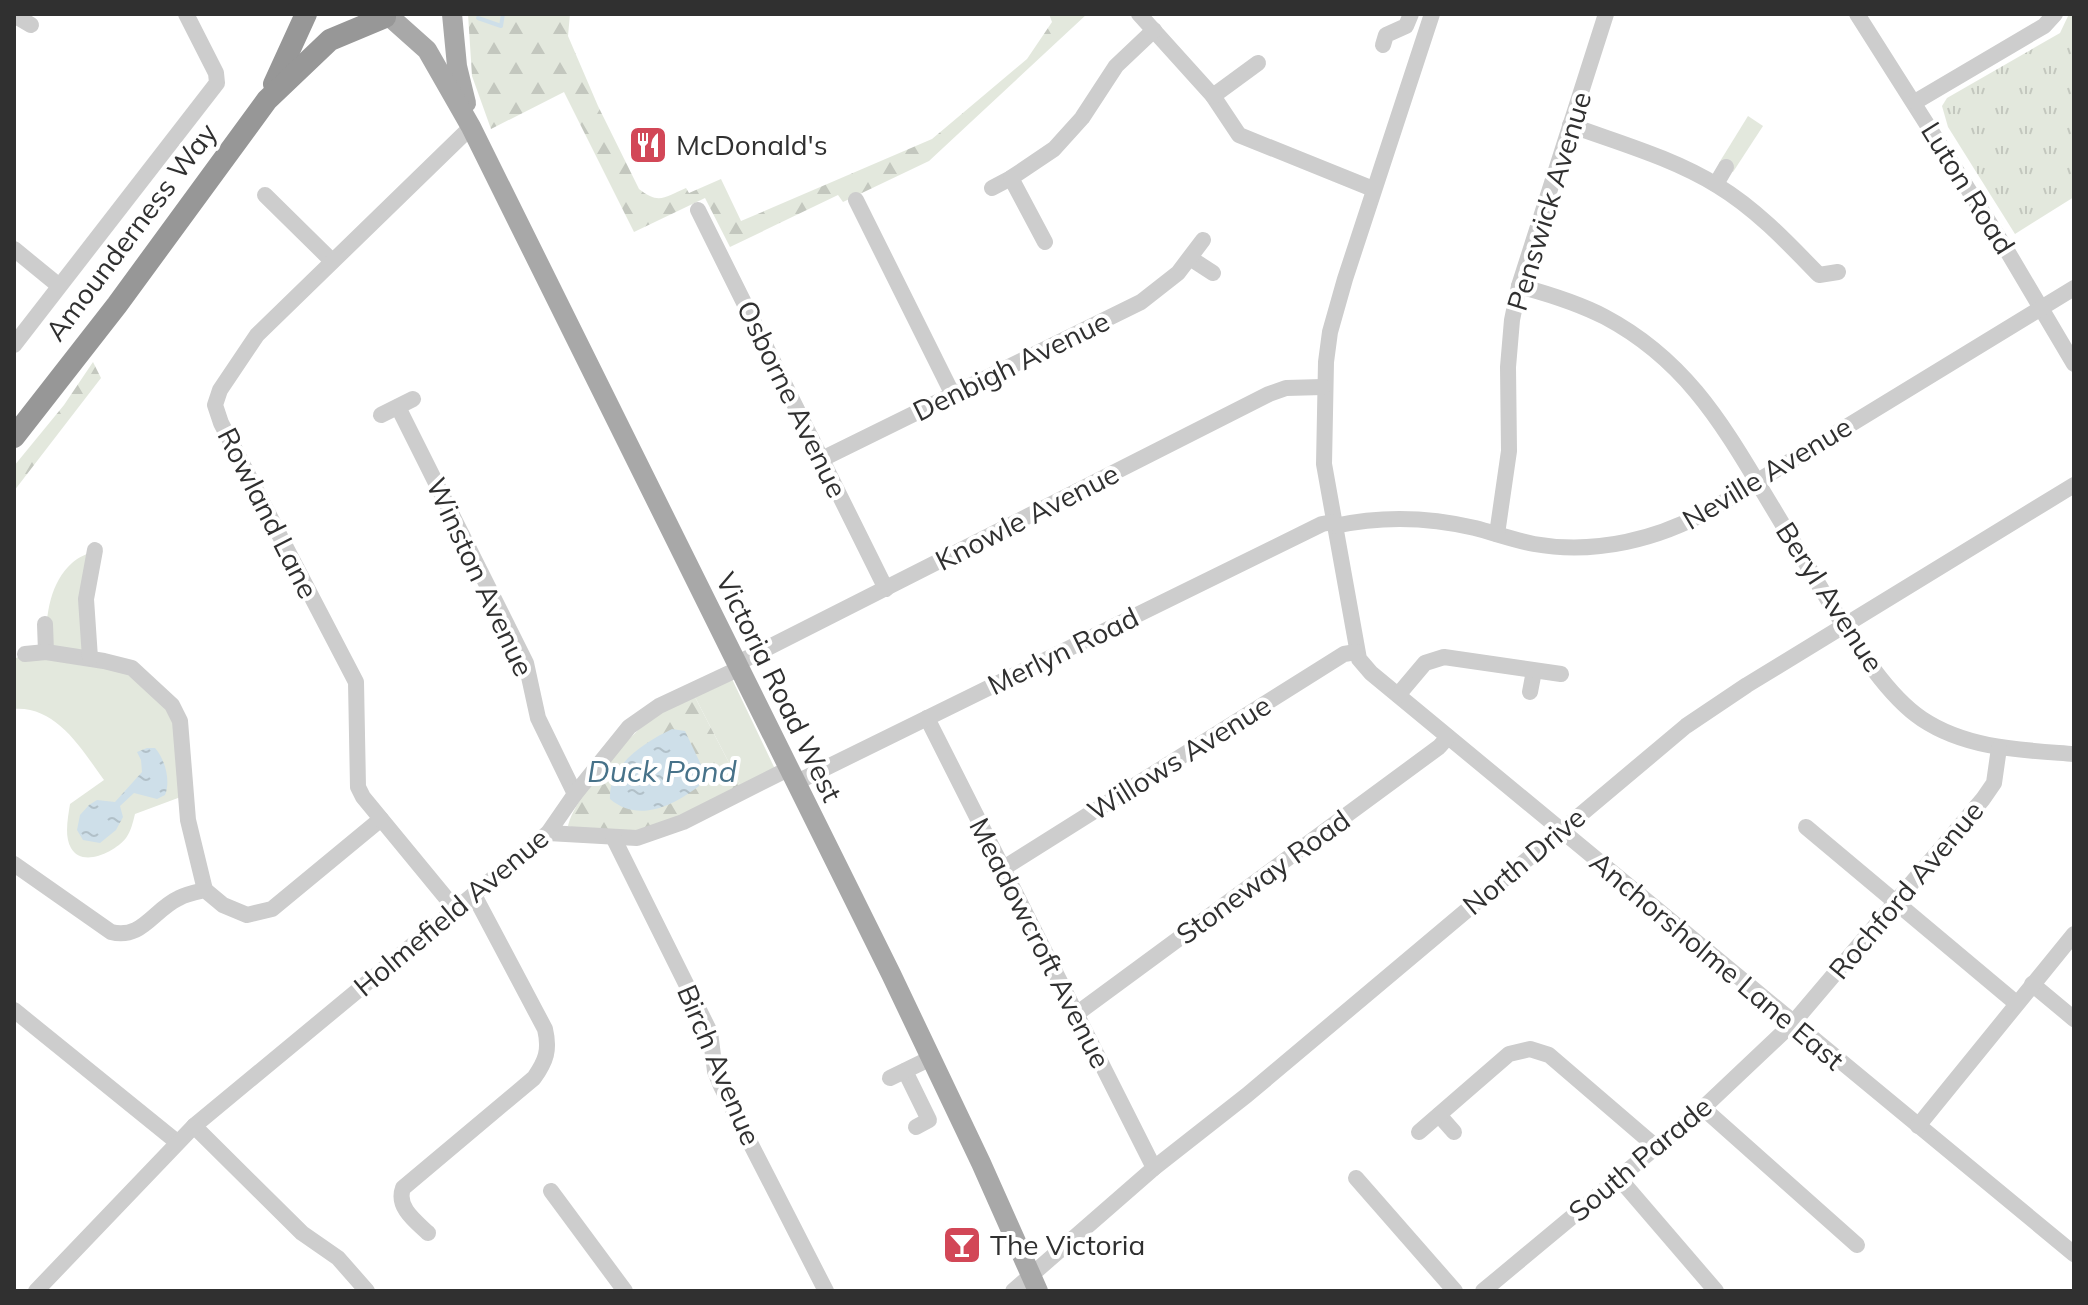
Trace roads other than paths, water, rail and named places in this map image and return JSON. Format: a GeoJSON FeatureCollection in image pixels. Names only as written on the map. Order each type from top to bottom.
{"type":"FeatureCollection","features":[{"type":"Feature","properties":{"kind":"highway","name":"Amounderness Way"},"geometry":{"type":"LineString","coordinates":[[267,100],[306,14]]}},
{"type":"Feature","properties":{"kind":"highway","name":"Amounderness Way"},"geometry":{"type":"LineString","coordinates":[[14,437],[117,305],[267,100],[330,40],[387,16]]}},
{"type":"Feature","properties":{"kind":"main road","name":"Victoria Road West"},"geometry":{"type":"LineString","coordinates":[[452,14],[457,66],[471,127]]}},
{"type":"Feature","properties":{"kind":"main road","name":"Victoria Road West"},"geometry":{"type":"LineString","coordinates":[[387,16],[427,50],[471,127],[931,1058],[1035,1282],[1049,1291]]}},
{"type":"Feature","properties":{"kind":"street"},"geometry":{"type":"LineString","coordinates":[[14,345],[217,83],[216,73],[186,14]]}},
{"type":"Feature","properties":{"kind":"street"},"geometry":{"type":"LineString","coordinates":[[1139,14],[1213,96],[1239,135],[1373,189]]}},
{"type":"Feature","properties":{"kind":"street"},"geometry":{"type":"LineString","coordinates":[[1383,45],[1386,35],[1406,26],[1411,14]]}},
{"type":"Feature","properties":{"kind":"street"},"geometry":{"type":"LineString","coordinates":[[1356,652],[1324,464],[1323,387],[1330,332],[1373,189],[1432,14]]}},
{"type":"Feature","properties":{"kind":"street","name":"Penswick Avenue"},"geometry":{"type":"LineString","coordinates":[[1497,534],[1509,451],[1508,367],[1519,286],[1606,14]]}},
{"type":"Feature","properties":{"kind":"street","name":"Luton Road"},"geometry":{"type":"LineString","coordinates":[[1857,14],[1915,102],[2074,364]]}},
{"type":"Feature","properties":{"kind":"street"},"geometry":{"type":"LineString","coordinates":[[1915,102],[2044,26],[2055,14]]}},
{"type":"Feature","properties":{"kind":"street"},"geometry":{"type":"LineString","coordinates":[[14,15],[31,25]]}},
{"type":"Feature","properties":{"kind":"street"},"geometry":{"type":"LineString","coordinates":[[992,188],[1041,159],[1066,136],[1082,118],[1116,66],[1154,30]]}},
{"type":"Feature","properties":{"kind":"street"},"geometry":{"type":"LineString","coordinates":[[1213,96],[1258,63]]}},
{"type":"Feature","properties":{"kind":"street"},"geometry":{"type":"LineString","coordinates":[[1570,125],[1679,165],[1716,184],[1763,220],[1819,275]]}},
{"type":"Feature","properties":{"kind":"street","name":"Rowland Lane"},"geometry":{"type":"LineString","coordinates":[[456,910],[358,787],[356,682],[221,423],[215,405],[220,390],[257,335],[471,127]]}},
{"type":"Feature","properties":{"kind":"street"},"geometry":{"type":"LineString","coordinates":[[1716,184],[1726,167]]}},
{"type":"Feature","properties":{"kind":"street"},"geometry":{"type":"LineString","coordinates":[[1011,178],[1045,242]]}},
{"type":"Feature","properties":{"kind":"street"},"geometry":{"type":"LineString","coordinates":[[265,195],[332,261]]}},
{"type":"Feature","properties":{"kind":"street"},"geometry":{"type":"LineString","coordinates":[[856,200],[953,395]]}},
{"type":"Feature","properties":{"kind":"street","name":"Osborne Avenue"},"geometry":{"type":"LineString","coordinates":[[698,210],[886,589]]}},
{"type":"Feature","properties":{"kind":"street","name":"Denbigh Avenue"},"geometry":{"type":"LineString","coordinates":[[822,459],[1141,302],[1167,284],[1203,240]]}},
{"type":"Feature","properties":{"kind":"street"},"geometry":{"type":"LineString","coordinates":[[14,249],[58,285]]}},
{"type":"Feature","properties":{"kind":"street"},"geometry":{"type":"LineString","coordinates":[[1190,258],[1213,273]]}},
{"type":"Feature","properties":{"kind":"street"},"geometry":{"type":"LineString","coordinates":[[1819,275],[1838,272]]}},
{"type":"Feature","properties":{"kind":"street"},"geometry":{"type":"LineString","coordinates":[[1816,294],[1819,275]]}},
{"type":"Feature","properties":{"kind":"street","name":"Beryl Avenue"},"geometry":{"type":"LineString","coordinates":[[1519,286],[1573,303],[1606,318],[1671,364],[1707,402],[1844,626],[1893,694],[1921,719],[1954,736],[1999,748],[2074,754]]}},
{"type":"Feature","properties":{"kind":"street","name":"Neville Avenue"},"geometry":{"type":"LineString","coordinates":[[1334,524],[1373,519],[1438,522],[1533,544],[1572,547],[1638,540],[1693,520],[2074,288]]}},
{"type":"Feature","properties":{"kind":"street","name":"Knowle Avenue"},"geometry":{"type":"LineString","coordinates":[[737,666],[1269,394],[1286,388],[1323,387]]}},
{"type":"Feature","properties":{"kind":"street"},"geometry":{"type":"LineString","coordinates":[[381,415],[413,399]]}},
{"type":"Feature","properties":{"kind":"street","name":"Winston Avenue"},"geometry":{"type":"LineString","coordinates":[[398,407],[526,663],[538,718],[575,794]]}},
{"type":"Feature","properties":{"kind":"street","name":"North Drive"},"geometry":{"type":"LineString","coordinates":[[1013,1291],[1035,1282],[1154,1168],[1247,1095],[1686,726],[2074,485]]}},
{"type":"Feature","properties":{"kind":"street","name":"Merlyn Road"},"geometry":{"type":"LineString","coordinates":[[548,833],[637,838],[669,828],[927,718],[1322,524],[1334,524]]}},
{"type":"Feature","properties":{"kind":"street"},"geometry":{"type":"LineString","coordinates":[[90,658],[86,599],[95,550]]}},
{"type":"Feature","properties":{"kind":"street"},"geometry":{"type":"LineString","coordinates":[[45,624],[46,652]]}},
{"type":"Feature","properties":{"kind":"street"},"geometry":{"type":"LineString","coordinates":[[25,654],[46,652],[132,668],[162,694],[176,713],[182,737],[188,820],[205,890],[223,905],[247,915],[272,909],[381,819]]}},
{"type":"Feature","properties":{"kind":"street","name":"Anchorsholme Lane East"},"geometry":{"type":"LineString","coordinates":[[1356,652],[1365,666],[1448,737],[2074,1254]]}},
{"type":"Feature","properties":{"kind":"street","name":"Willows Avenue"},"geometry":{"type":"LineString","coordinates":[[1002,869],[1344,654],[1356,652]]}},
{"type":"Feature","properties":{"kind":"street"},"geometry":{"type":"LineString","coordinates":[[1398,695],[1418,669],[1433,659],[1444,657],[1561,674]]}},
{"type":"Feature","properties":{"kind":"street","name":"Holmefield Avenue"},"geometry":{"type":"LineString","coordinates":[[36,1291],[194,1126],[548,833],[629,727],[642,716],[737,666]]}},
{"type":"Feature","properties":{"kind":"street"},"geometry":{"type":"LineString","coordinates":[[1530,692],[1534,671]]}},
{"type":"Feature","properties":{"kind":"street","name":"Meadowcroft Avenue"},"geometry":{"type":"LineString","coordinates":[[927,718],[1154,1168]]}},
{"type":"Feature","properties":{"kind":"street","name":"Stoneway Road"},"geometry":{"type":"LineString","coordinates":[[1075,1015],[1439,747],[1448,737]]}},
{"type":"Feature","properties":{"kind":"street","name":"Rochford Avenue"},"geometry":{"type":"LineString","coordinates":[[1793,1023],[1983,799],[1994,783],[1999,748]]}},
{"type":"Feature","properties":{"kind":"street"},"geometry":{"type":"LineString","coordinates":[[1806,827],[2016,1003]]}},
{"type":"Feature","properties":{"kind":"street","name":"Birch Avenue"},"geometry":{"type":"LineString","coordinates":[[613,837],[710,1032],[715,1071],[721,1086],[826,1291]]}},
{"type":"Feature","properties":{"kind":"street"},"geometry":{"type":"LineString","coordinates":[[14,864],[111,932],[124,936],[134,932],[180,896],[205,890]]}},
{"type":"Feature","properties":{"kind":"street"},"geometry":{"type":"LineString","coordinates":[[428,1233],[403,1206],[400,1197],[403,1188],[525,1087],[547,1056],[545,1029],[474,895]]}},
{"type":"Feature","properties":{"kind":"street"},"geometry":{"type":"LineString","coordinates":[[1918,1126],[2074,934]]}},
{"type":"Feature","properties":{"kind":"street"},"geometry":{"type":"LineString","coordinates":[[2032,984],[2074,1019]]}},
{"type":"Feature","properties":{"kind":"street"},"geometry":{"type":"LineString","coordinates":[[14,1010],[177,1142]]}},
{"type":"Feature","properties":{"kind":"street","name":"South Parade"},"geometry":{"type":"LineString","coordinates":[[1483,1291],[1703,1108],[1793,1023]]}},
{"type":"Feature","properties":{"kind":"street"},"geometry":{"type":"LineString","coordinates":[[1419,1132],[1509,1054],[1530,1049],[1549,1055],[1655,1146]]}},
{"type":"Feature","properties":{"kind":"street"},"geometry":{"type":"LineString","coordinates":[[916,1127],[929,1120],[898,1074],[931,1058]]}},
{"type":"Feature","properties":{"kind":"street"},"geometry":{"type":"LineString","coordinates":[[1703,1108],[1857,1245]]}},
{"type":"Feature","properties":{"kind":"street"},"geometry":{"type":"LineString","coordinates":[[1439,1115],[1454,1132]]}},
{"type":"Feature","properties":{"kind":"street"},"geometry":{"type":"LineString","coordinates":[[194,1126],[302,1233],[338,1258],[367,1291]]}},
{"type":"Feature","properties":{"kind":"street"},"geometry":{"type":"LineString","coordinates":[[1618,1177],[1716,1291]]}},
{"type":"Feature","properties":{"kind":"street"},"geometry":{"type":"LineString","coordinates":[[1356,1178],[1455,1291]]}},
{"type":"Feature","properties":{"kind":"street"},"geometry":{"type":"LineString","coordinates":[[551,1191],[625,1291]]}},
{"type":"Feature","properties":{"kind":"water","name":"Duck Pond"},"geometry":{"type":"Polygon","coordinates":[[[672,729],[685,731],[703,769],[699,786],[667,805],[644,811],[632,810],[610,799],[611,787],[622,765],[640,748],[672,729]]]}},
{"type":"Feature","properties":{"kind":"water"},"geometry":{"type":"Polygon","coordinates":[[[155,748],[164,764],[167,777],[165,795],[157,799],[134,793],[120,806],[123,817],[116,830],[100,843],[83,840],[77,830],[80,815],[97,800],[115,802],[142,772],[137,752],[155,748]]]}},
{"type":"Feature","properties":{"kind":"waterway"},"geometry":{"type":"LineString","coordinates":[[478,18],[501,26],[503,14]]}},
{"type":"Feature","properties":{"kind":"place","name":"McDonald's"},"geometry":{"type":"Point","coordinates":[648,145]}},
{"type":"Feature","properties":{"kind":"place","name":"The Victoria"},"geometry":{"type":"Point","coordinates":[962,1245]}}]}
